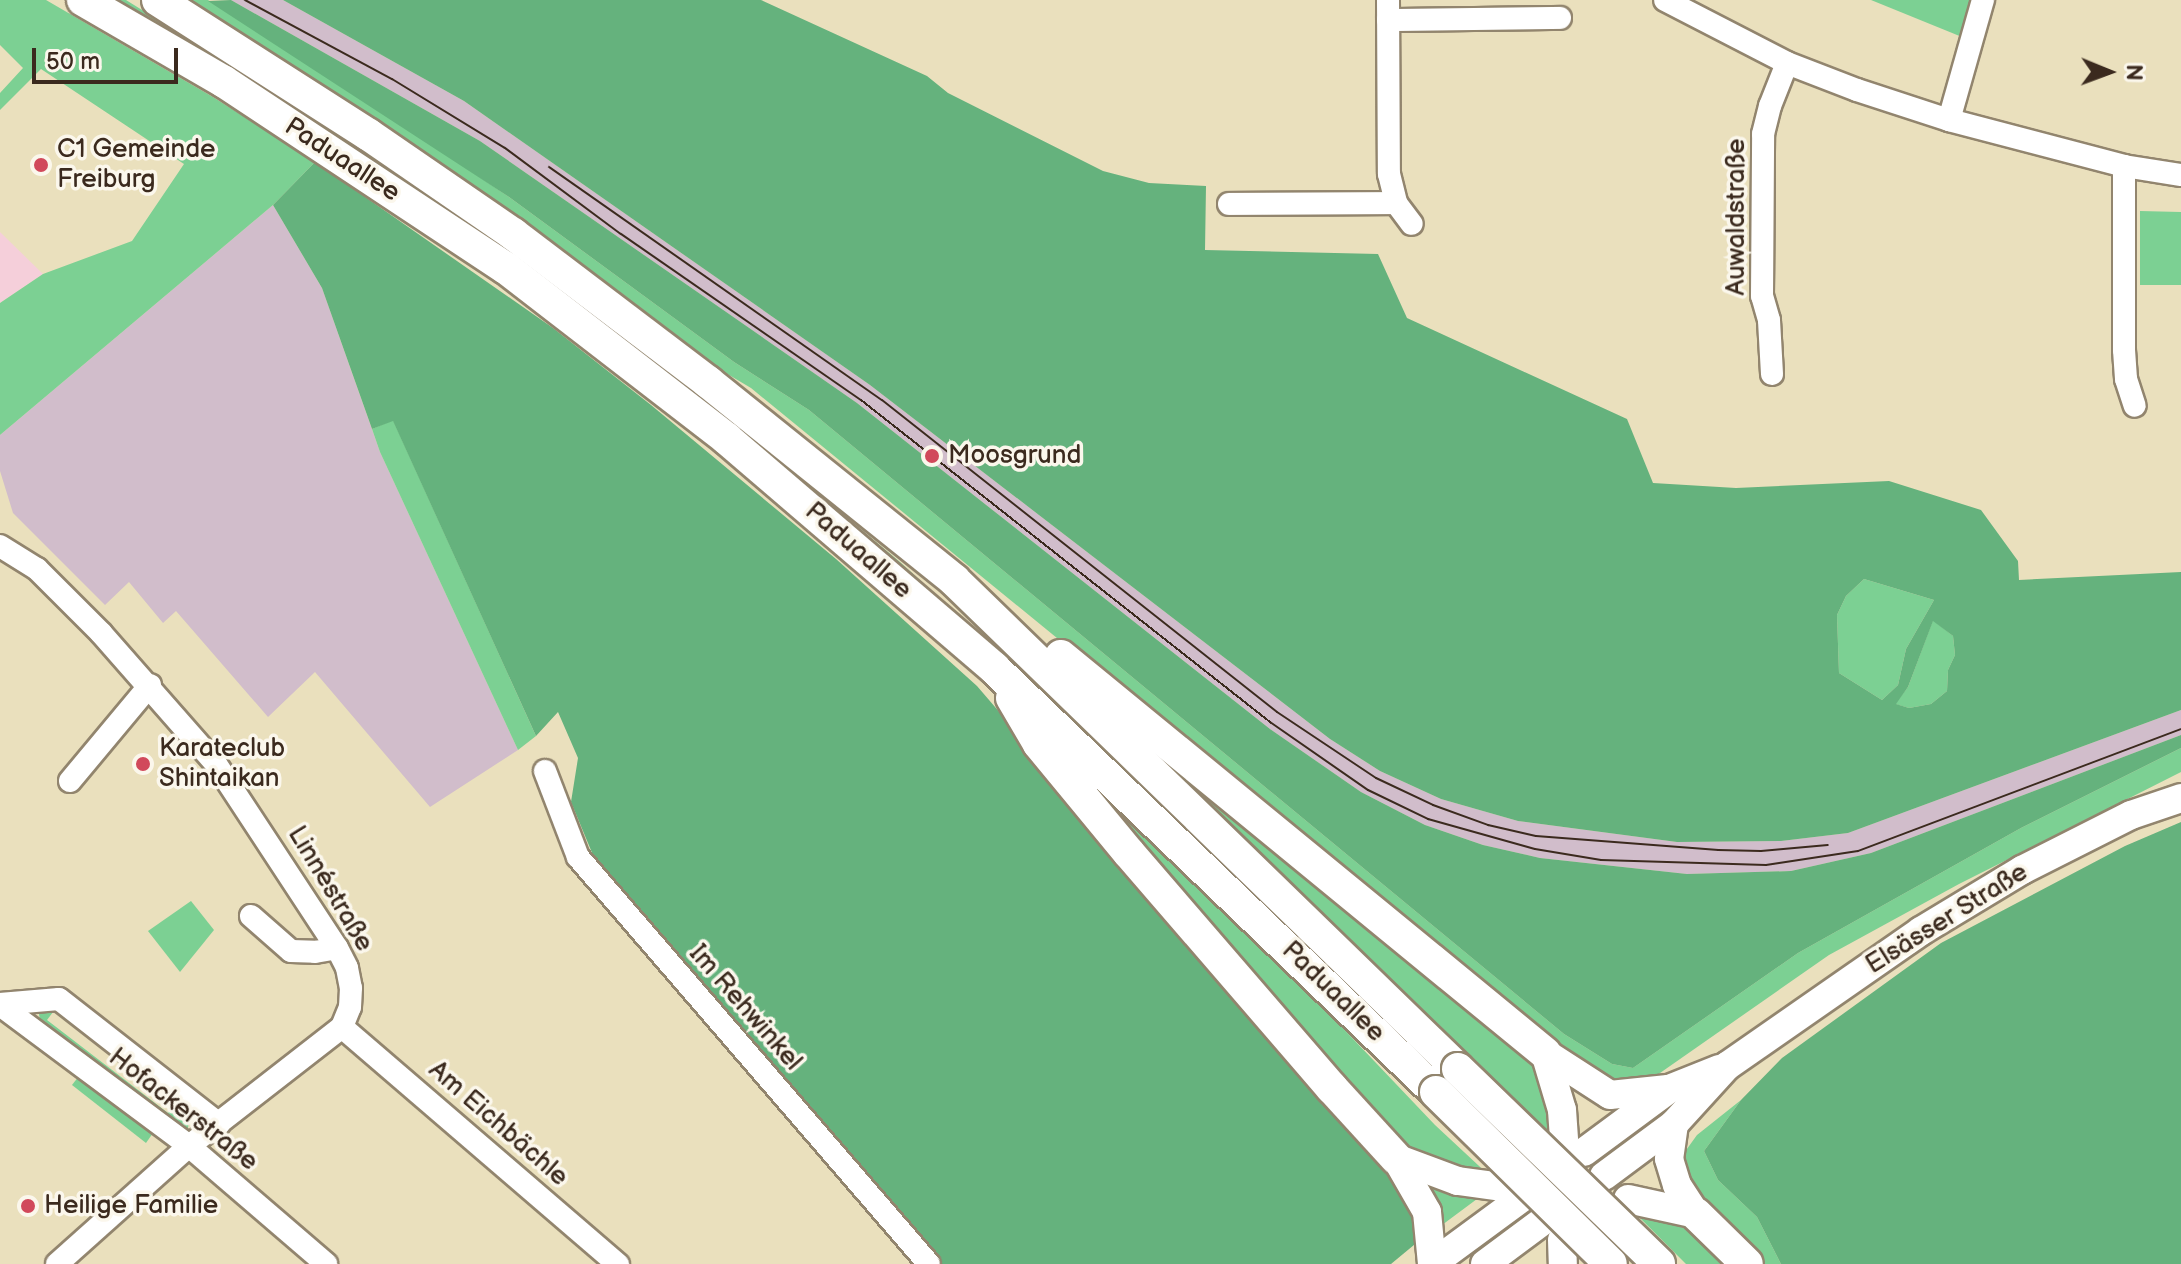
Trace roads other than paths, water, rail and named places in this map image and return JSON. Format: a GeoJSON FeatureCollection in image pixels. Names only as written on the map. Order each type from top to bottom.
{"type":"FeatureCollection","features":[{"type":"Feature","properties":{"kind":"highway","name":"Paduaallee"},"geometry":{"type":"LineString","coordinates":[[83,0],[223,81],[506,268],[727,439],[994,668],[1436,1092],[1535,1216],[1611,1264]]}},
{"type":"Feature","properties":{"kind":"highway","name":"Paduaallee"},"geometry":{"type":"LineString","coordinates":[[158,0],[369,135],[513,234],[708,382],[954,580],[1458,1069],[1582,1162],[1659,1264]]}},
{"type":"Feature","properties":{"kind":"highway"},"geometry":{"type":"LineString","coordinates":[[954,580],[1058,654],[1545,1053]]}},
{"type":"Feature","properties":{"kind":"highway"},"geometry":{"type":"LineString","coordinates":[[994,668],[1039,744],[1069,781],[1311,1065],[1396,1158]]}},
{"type":"Feature","properties":{"kind":"highway"},"geometry":{"type":"LineString","coordinates":[[1696,1214],[1747,1264]]}},
{"type":"Feature","properties":{"kind":"main road","name":"Elsässer Straße"},"geometry":{"type":"LineString","coordinates":[[1582,1162],[1674,1124],[1727,1066],[1921,931],[2022,870],[2131,815],[2181,798]]}},
{"type":"Feature","properties":{"kind":"main road"},"geometry":{"type":"LineString","coordinates":[[1545,1053],[1610,1095],[1669,1089]]}},
{"type":"Feature","properties":{"kind":"main road"},"geometry":{"type":"LineString","coordinates":[[1545,1053],[1582,1162]]}},
{"type":"Feature","properties":{"kind":"main road","name":"Elsässer Straße"},"geometry":{"type":"LineString","coordinates":[[1582,1162],[1669,1089],[1727,1066]]}},
{"type":"Feature","properties":{"kind":"main road"},"geometry":{"type":"LineString","coordinates":[[1674,1124],[1669,1159],[1677,1185],[1696,1214]]}},
{"type":"Feature","properties":{"kind":"main road"},"geometry":{"type":"LineString","coordinates":[[1396,1158],[1458,1181],[1535,1216]]}},
{"type":"Feature","properties":{"kind":"main road"},"geometry":{"type":"LineString","coordinates":[[1396,1158],[1427,1212],[1432,1264],[1535,1216]]}},
{"type":"Feature","properties":{"kind":"main road"},"geometry":{"type":"LineString","coordinates":[[1628,1199],[1696,1214]]}},
{"type":"Feature","properties":{"kind":"main road"},"geometry":{"type":"LineString","coordinates":[[1485,1264],[1535,1216]]}},
{"type":"Feature","properties":{"kind":"street"},"geometry":{"type":"LineString","coordinates":[[1665,0],[1787,63],[1949,120],[2124,166],[2181,175]]}},
{"type":"Feature","properties":{"kind":"street"},"geometry":{"type":"LineString","coordinates":[[1949,120],[1983,0]]}},
{"type":"Feature","properties":{"kind":"street"},"geometry":{"type":"LineString","coordinates":[[1412,224],[1396,203],[1388,160],[1388,10],[1560,18]]}},
{"type":"Feature","properties":{"kind":"street","name":"Auwaldstraße"},"geometry":{"type":"LineString","coordinates":[[1772,374],[1769,320],[1762,296],[1763,134],[1787,63]]}},
{"type":"Feature","properties":{"kind":"street"},"geometry":{"type":"LineString","coordinates":[[2124,166],[2124,350],[2126,379],[2135,406]]}},
{"type":"Feature","properties":{"kind":"street"},"geometry":{"type":"LineString","coordinates":[[1229,204],[1396,203]]}},
{"type":"Feature","properties":{"kind":"street","name":"Linnéstraße"},"geometry":{"type":"LineString","coordinates":[[0,546],[37,569],[150,685],[226,777],[347,968],[351,988],[350,1007],[342,1027]]}},
{"type":"Feature","properties":{"kind":"street"},"geometry":{"type":"LineString","coordinates":[[70,781],[150,685]]}},
{"type":"Feature","properties":{"kind":"street","name":"Im Rehwinkel"},"geometry":{"type":"LineString","coordinates":[[545,771],[578,857],[929,1264]]}},
{"type":"Feature","properties":{"kind":"street"},"geometry":{"type":"LineString","coordinates":[[251,916],[291,951],[315,952],[337,948]]}},
{"type":"Feature","properties":{"kind":"street"},"geometry":{"type":"LineString","coordinates":[[0,1005],[59,999],[219,1124]]}},
{"type":"Feature","properties":{"kind":"street","name":"Hofackerstraße"},"geometry":{"type":"LineString","coordinates":[[0,1005],[189,1146],[326,1264]]}},
{"type":"Feature","properties":{"kind":"street"},"geometry":{"type":"LineString","coordinates":[[57,1264],[189,1146],[342,1027]]}},
{"type":"Feature","properties":{"kind":"street","name":"Am Eichbächle"},"geometry":{"type":"LineString","coordinates":[[342,1027],[618,1264]]}},
{"type":"Feature","properties":{"kind":"tram line"},"geometry":{"type":"LineString","coordinates":[[245,0],[392,79],[505,148],[621,234],[861,400],[1270,722],[1368,790],[1428,819],[1535,849],[1601,860],[1766,865],[1858,851],[2181,729]]}},
{"type":"Feature","properties":{"kind":"tram line"},"geometry":{"type":"LineString","coordinates":[[549,167],[882,400],[1277,712],[1376,778],[1433,805],[1488,825],[1536,836],[1718,850],[1761,851],[1828,845]]}},
{"type":"Feature","properties":{"kind":"place","name":"C1 Gemeinde Freiburg"},"geometry":{"type":"Point","coordinates":[41,165]}},
{"type":"Feature","properties":{"kind":"place","name":"Moosgrund"},"geometry":{"type":"Point","coordinates":[932,456]}},
{"type":"Feature","properties":{"kind":"place","name":"Karateclub Shintaikan"},"geometry":{"type":"Point","coordinates":[143,764]}},
{"type":"Feature","properties":{"kind":"place","name":"Heilige Familie"},"geometry":{"type":"Point","coordinates":[28,1206]}}]}
